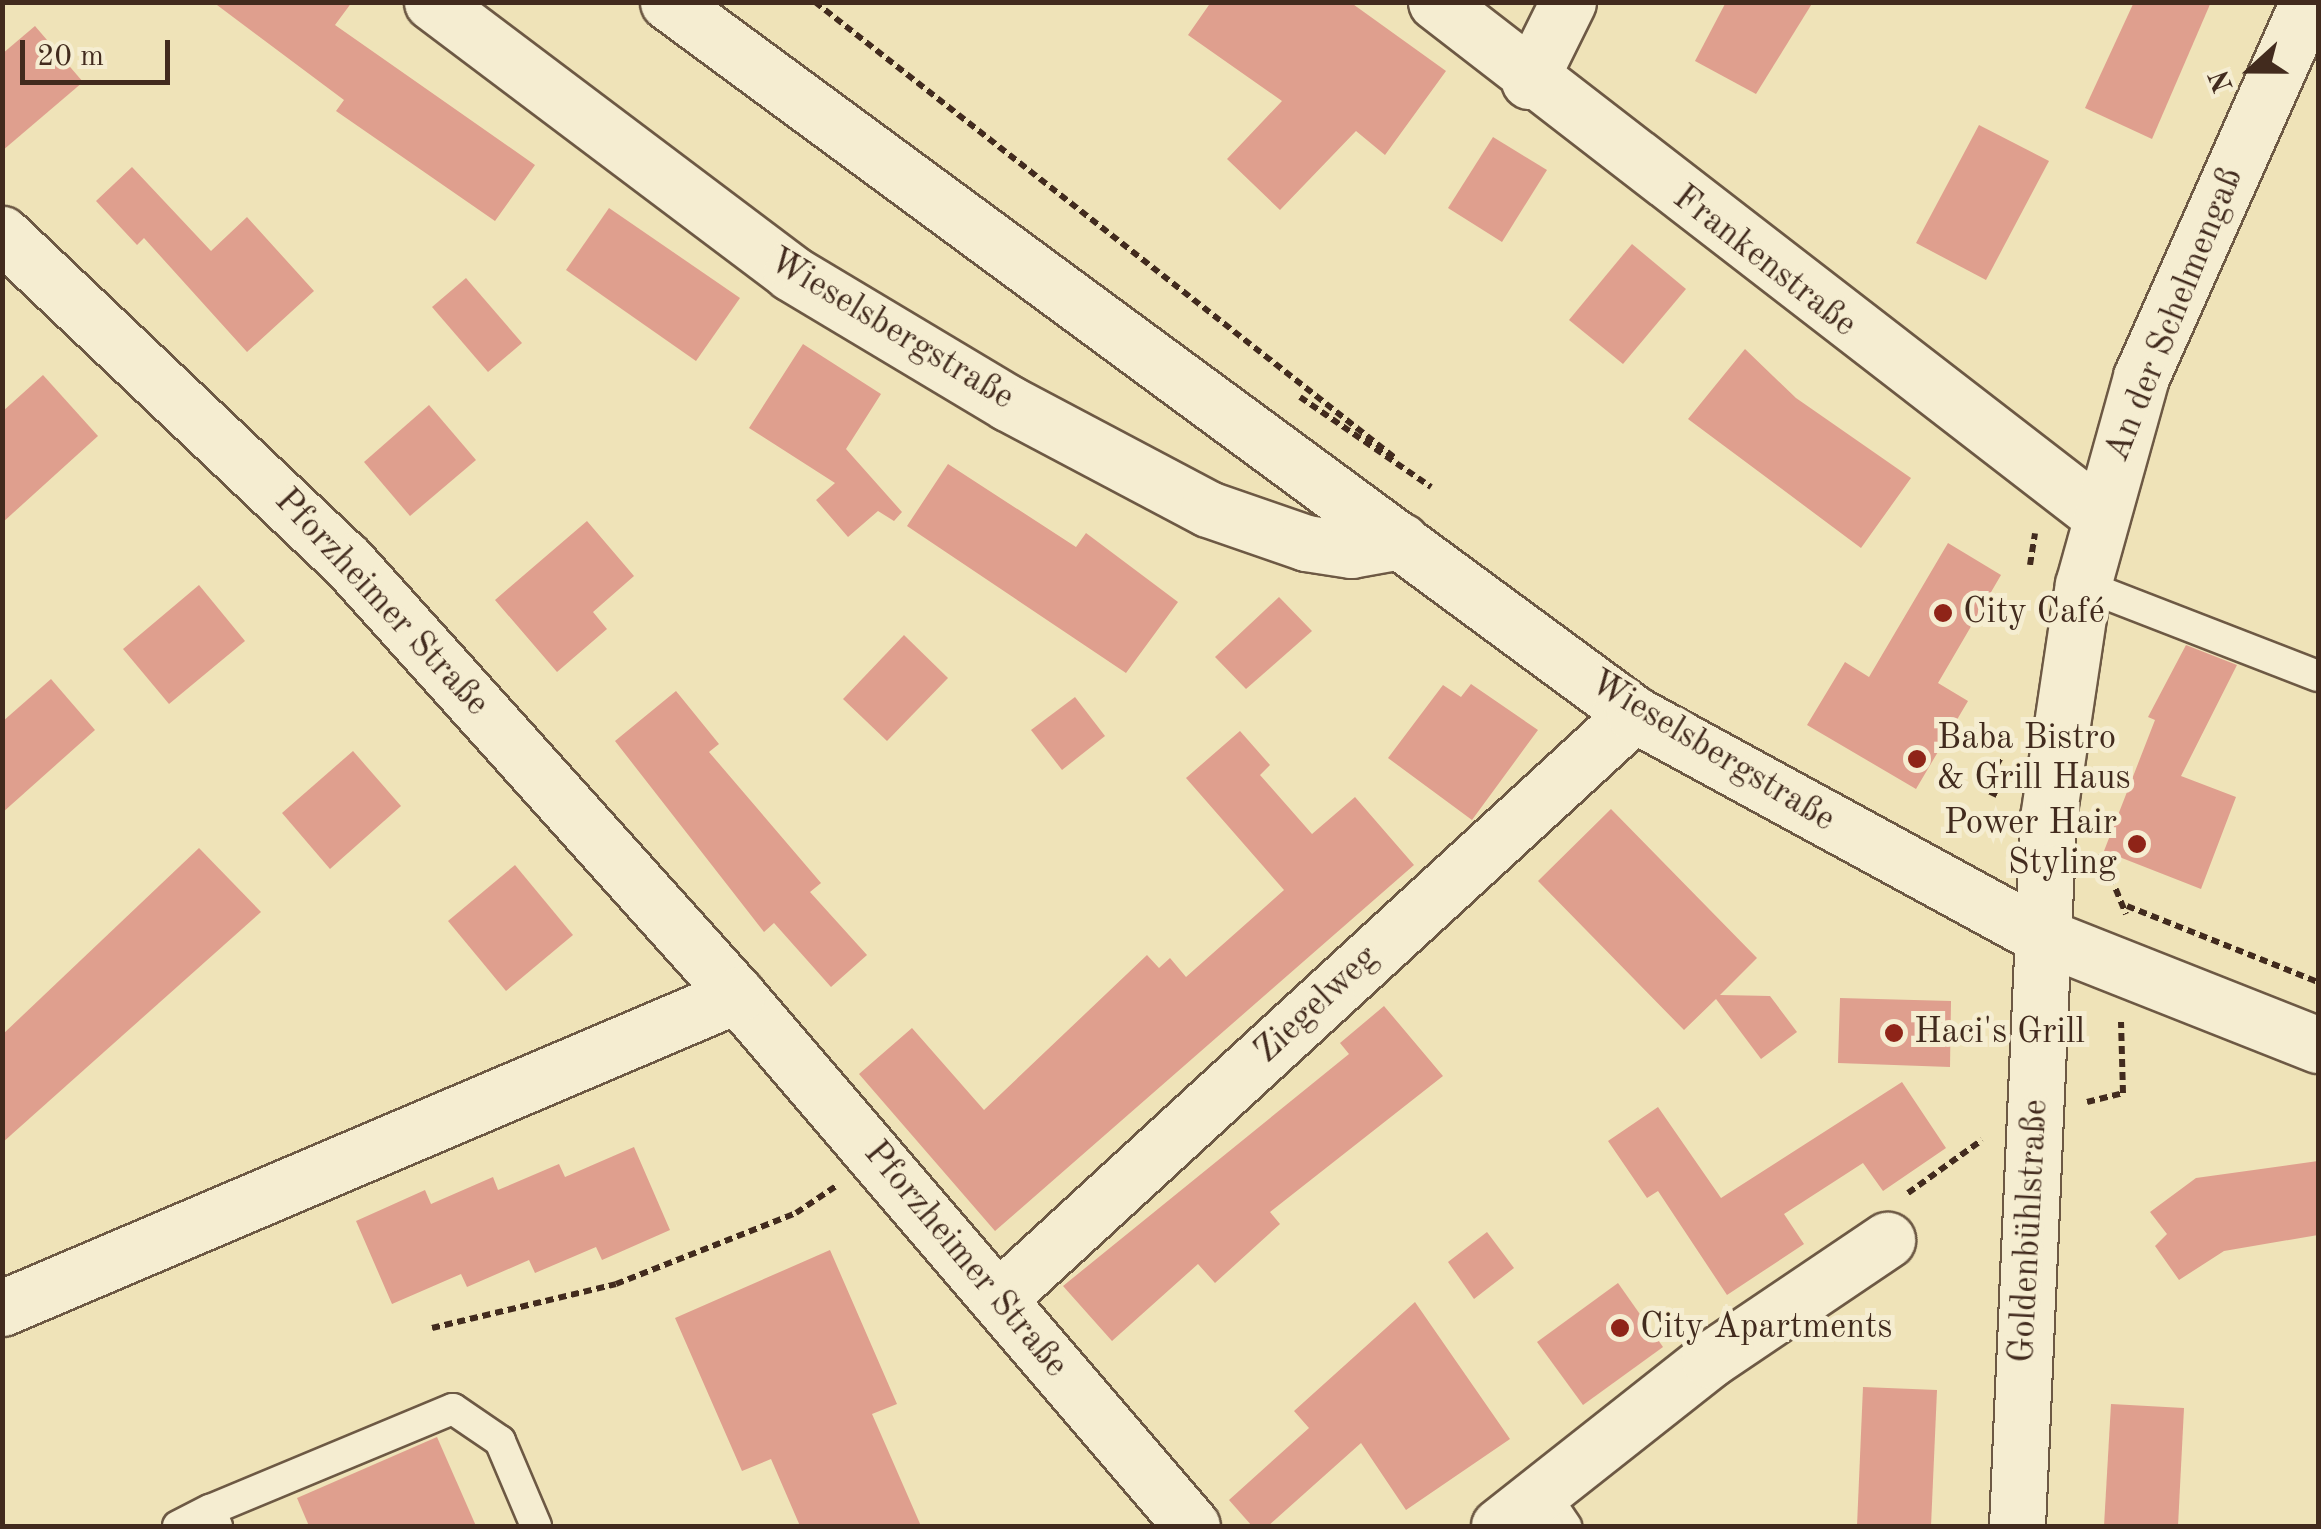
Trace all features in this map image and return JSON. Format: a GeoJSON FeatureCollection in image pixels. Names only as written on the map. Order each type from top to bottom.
{"type":"FeatureCollection","features":[{"type":"Feature","properties":{"kind":"street","name":"Wieselsbergstraße"},"geometry":{"type":"LineString","coordinates":[[432,2],[791,273],[1008,403],[1208,509],[1306,542],[1351,550],[1401,540]]}},
{"type":"Feature","properties":{"kind":"street","name":"Wieselsbergstraße"},"geometry":{"type":"LineString","coordinates":[[668,2],[1634,714],[2040,936],[2318,1045]]}},
{"type":"Feature","properties":{"kind":"street","name":"Frankenstraße"},"geometry":{"type":"LineString","coordinates":[[1436,2],[1529,81],[2097,514]]}},
{"type":"Feature","properties":{"kind":"street"},"geometry":{"type":"LineString","coordinates":[[1529,81],[1568,2]]}},
{"type":"Feature","properties":{"kind":"street","name":"An der Schelmengaß"},"geometry":{"type":"LineString","coordinates":[[2040,936],[2083,586],[2097,514],[2141,376],[2308,2]]}},
{"type":"Feature","properties":{"kind":"street","name":"Pforzheimer Straße"},"geometry":{"type":"LineString","coordinates":[[2,234],[109,326],[347,561],[737,995],[1192,1526]]}},
{"type":"Feature","properties":{"kind":"street","name":"Ziegelweg"},"geometry":{"type":"LineString","coordinates":[[999,1298],[1634,714]]}},
{"type":"Feature","properties":{"kind":"street","name":"Goldenbühlstraße"},"geometry":{"type":"LineString","coordinates":[[2016,1526],[2040,936]]}},
{"type":"Feature","properties":{"kind":"street"},"geometry":{"type":"LineString","coordinates":[[2,1308],[737,995]]}},
{"type":"Feature","properties":{"kind":"street"},"geometry":{"type":"LineString","coordinates":[[1499,1526],[1554,1508],[1887,1240]]}},
{"type":"Feature","properties":{"kind":"lane"},"geometry":{"type":"LineString","coordinates":[[2083,586],[2318,676]]}},
{"type":"Feature","properties":{"kind":"lane"},"geometry":{"type":"LineString","coordinates":[[178,1526],[213,1519],[453,1409],[500,1441],[536,1526]]}},
{"type":"Feature","properties":{"kind":"path"},"geometry":{"type":"LineString","coordinates":[[815,2],[1182,282],[1431,487]]}},
{"type":"Feature","properties":{"kind":"path"},"geometry":{"type":"LineString","coordinates":[[2094,836],[2127,906],[2318,982]]}},
{"type":"Feature","properties":{"kind":"path"},"geometry":{"type":"LineString","coordinates":[[1887,1240],[1911,1186],[1984,1140]]}},
{"type":"Feature","properties":{"kind":"path"},"geometry":{"type":"LineString","coordinates":[[432,1328],[616,1284],[796,1214],[878,1157]]}},
{"type":"Feature","properties":{"kind":"building"},"geometry":{"type":"Polygon","coordinates":[[[213,2],[352,2],[335,25],[535,165],[495,221],[336,111],[344,100],[213,2]]]}},
{"type":"Feature","properties":{"kind":"building"},"geometry":{"type":"Polygon","coordinates":[[[1211,2],[1350,2],[1446,71],[1385,155],[1356,131],[1280,210],[1227,159],[1282,101],[1188,35],[1211,2]]]}},
{"type":"Feature","properties":{"kind":"building"},"geometry":{"type":"Polygon","coordinates":[[[1726,2],[1813,2],[1756,94],[1695,61],[1726,2]]]}},
{"type":"Feature","properties":{"kind":"building"},"geometry":{"type":"Polygon","coordinates":[[[2134,2],[2211,2],[2152,139],[2085,108],[2134,2]]]}},
{"type":"Feature","properties":{"kind":"building"},"geometry":{"type":"Polygon","coordinates":[[[35,26],[83,82],[2,151],[2,54],[35,26]]]}},
{"type":"Feature","properties":{"kind":"building"},"geometry":{"type":"Polygon","coordinates":[[[1979,125],[2049,161],[1986,280],[1916,243],[1979,125]]]}},
{"type":"Feature","properties":{"kind":"building"},"geometry":{"type":"Polygon","coordinates":[[[1493,137],[1547,170],[1502,242],[1448,208],[1493,137]]]}},
{"type":"Feature","properties":{"kind":"building"},"geometry":{"type":"Polygon","coordinates":[[[132,167],[211,251],[247,217],[314,291],[247,352],[144,238],[137,245],[96,201],[132,167]]]}},
{"type":"Feature","properties":{"kind":"building"},"geometry":{"type":"Polygon","coordinates":[[[609,208],[740,298],[696,361],[566,270],[609,208]]]}},
{"type":"Feature","properties":{"kind":"building"},"geometry":{"type":"Polygon","coordinates":[[[1632,244],[1686,289],[1623,364],[1569,320],[1632,244]]]}},
{"type":"Feature","properties":{"kind":"building"},"geometry":{"type":"Polygon","coordinates":[[[466,278],[522,343],[488,372],[432,307],[466,278]]]}},
{"type":"Feature","properties":{"kind":"building"},"geometry":{"type":"Polygon","coordinates":[[[803,344],[881,394],[846,449],[902,512],[894,521],[878,511],[848,537],[816,500],[835,483],[749,428],[803,344]]]}},
{"type":"Feature","properties":{"kind":"building"},"geometry":{"type":"Polygon","coordinates":[[[1745,349],[1796,398],[1911,478],[1861,548],[1688,419],[1745,349]]]}},
{"type":"Feature","properties":{"kind":"building"},"geometry":{"type":"Polygon","coordinates":[[[43,375],[98,436],[2,523],[2,412],[43,375]]]}},
{"type":"Feature","properties":{"kind":"building"},"geometry":{"type":"Polygon","coordinates":[[[429,405],[476,460],[410,516],[364,462],[429,405]]]}},
{"type":"Feature","properties":{"kind":"building"},"geometry":{"type":"Polygon","coordinates":[[[948,464],[1076,547],[1086,533],[1178,602],[1126,673],[907,526],[948,464]]]}},
{"type":"Feature","properties":{"kind":"building"},"geometry":{"type":"Polygon","coordinates":[[[587,521],[634,576],[593,612],[607,629],[557,672],[495,600],[587,521]]]}},
{"type":"Feature","properties":{"kind":"building"},"geometry":{"type":"Polygon","coordinates":[[[1948,543],[2001,575],[1938,683],[1968,701],[1916,789],[1807,725],[1845,662],[1869,677],[1948,543]]]}},
{"type":"Feature","properties":{"kind":"building"},"geometry":{"type":"Polygon","coordinates":[[[199,585],[245,641],[169,704],[123,649],[199,585]]]}},
{"type":"Feature","properties":{"kind":"building"},"geometry":{"type":"Polygon","coordinates":[[[1279,597],[1312,631],[1246,689],[1215,657],[1279,597]]]}},
{"type":"Feature","properties":{"kind":"building"},"geometry":{"type":"Polygon","coordinates":[[[904,635],[948,678],[887,741],[843,699],[904,635]]]}},
{"type":"Feature","properties":{"kind":"building"},"geometry":{"type":"Polygon","coordinates":[[[2186,645],[2237,665],[2181,776],[2236,797],[2201,889],[2104,851],[2155,720],[2148,717],[2186,645]]]}},
{"type":"Feature","properties":{"kind":"building"},"geometry":{"type":"Polygon","coordinates":[[[51,679],[95,730],[2,813],[2,722],[51,679]]]}},
{"type":"Feature","properties":{"kind":"building"},"geometry":{"type":"Polygon","coordinates":[[[1471,684],[1538,730],[1472,820],[1388,758],[1443,685],[1461,697],[1471,684]]]}},
{"type":"Feature","properties":{"kind":"building"},"geometry":{"type":"Polygon","coordinates":[[[676,691],[719,744],[709,752],[821,883],[810,892],[867,955],[831,987],[774,923],[764,932],[615,741],[676,691]]]}},
{"type":"Feature","properties":{"kind":"building"},"geometry":{"type":"Polygon","coordinates":[[[1075,697],[1105,736],[1062,770],[1031,730],[1075,697]]]}},
{"type":"Feature","properties":{"kind":"building"},"geometry":{"type":"Polygon","coordinates":[[[1240,731],[1270,765],[1260,775],[1312,834],[1355,797],[1414,865],[995,1231],[859,1074],[912,1028],[984,1110],[1147,955],[1159,968],[1170,958],[1186,977],[1284,890],[1186,778],[1240,731]]]}},
{"type":"Feature","properties":{"kind":"building"},"geometry":{"type":"Polygon","coordinates":[[[353,751],[401,806],[330,869],[282,813],[353,751]]]}},
{"type":"Feature","properties":{"kind":"building"},"geometry":{"type":"Polygon","coordinates":[[[1611,809],[1757,958],[1720,995],[1770,996],[1797,1032],[1761,1059],[1716,999],[1684,1030],[1538,881],[1611,809]]]}},
{"type":"Feature","properties":{"kind":"building"},"geometry":{"type":"Polygon","coordinates":[[[199,848],[261,912],[2,1143],[2,1035],[199,848]]]}},
{"type":"Feature","properties":{"kind":"building"},"geometry":{"type":"Polygon","coordinates":[[[515,865],[573,935],[506,991],[448,921],[515,865]]]}},
{"type":"Feature","properties":{"kind":"building","name":"Haci's Grill"},"geometry":{"type":"Polygon","coordinates":[[[1840,998],[1951,1001],[1950,1067],[1838,1063],[1840,998]]]}},
{"type":"Feature","properties":{"kind":"building"},"geometry":{"type":"Polygon","coordinates":[[[1384,1006],[1443,1076],[1270,1212],[1280,1224],[1215,1283],[1198,1264],[1112,1341],[1063,1286],[1349,1054],[1340,1043],[1384,1006]]]}},
{"type":"Feature","properties":{"kind":"building"},"geometry":{"type":"Polygon","coordinates":[[[1902,1082],[1946,1148],[1883,1191],[1863,1163],[1784,1214],[1804,1244],[1727,1295],[1658,1191],[1647,1198],[1608,1141],[1658,1107],[1721,1198],[1902,1082]]]}},
{"type":"Feature","properties":{"kind":"building"},"geometry":{"type":"Polygon","coordinates":[[[634,1147],[670,1230],[602,1260],[596,1247],[535,1273],[529,1260],[467,1287],[461,1274],[392,1304],[356,1221],[425,1190],[431,1204],[493,1177],[498,1190],[559,1164],[565,1177],[634,1147]]]}},
{"type":"Feature","properties":{"kind":"building"},"geometry":{"type":"Polygon","coordinates":[[[2318,1161],[2318,1235],[2224,1251],[2179,1280],[2155,1246],[2167,1234],[2150,1212],[2196,1178],[2318,1161]]]}},
{"type":"Feature","properties":{"kind":"building"},"geometry":{"type":"Polygon","coordinates":[[[1487,1232],[1514,1268],[1474,1299],[1448,1262],[1487,1232]]]}},
{"type":"Feature","properties":{"kind":"building"},"geometry":{"type":"Polygon","coordinates":[[[830,1250],[897,1404],[872,1414],[921,1526],[800,1526],[771,1459],[742,1471],[675,1318],[830,1250]]]}},
{"type":"Feature","properties":{"kind":"building"},"geometry":{"type":"Polygon","coordinates":[[[1618,1283],[1663,1347],[1583,1405],[1537,1342],[1618,1283]]]}},
{"type":"Feature","properties":{"kind":"building"},"geometry":{"type":"Polygon","coordinates":[[[1415,1302],[1510,1439],[1406,1510],[1361,1443],[1268,1526],[1252,1526],[1229,1500],[1309,1428],[1294,1411],[1415,1302]]]}},
{"type":"Feature","properties":{"kind":"building"},"geometry":{"type":"Polygon","coordinates":[[[1863,1387],[1937,1390],[1931,1526],[1857,1526],[1863,1387]]]}},
{"type":"Feature","properties":{"kind":"building"},"geometry":{"type":"Polygon","coordinates":[[[2111,1404],[2184,1408],[2178,1526],[2104,1526],[2111,1404]]]}},
{"type":"Feature","properties":{"kind":"building"},"geometry":{"type":"Polygon","coordinates":[[[437,1437],[476,1526],[309,1526],[297,1498],[437,1437]]]}},
{"type":"Feature","properties":{"kind":"place","name":"City Café"},"geometry":{"type":"Point","coordinates":[1943,613]}},
{"type":"Feature","properties":{"kind":"place","name":"Baba Bistro & Grill Haus"},"geometry":{"type":"Point","coordinates":[1917,759]}},
{"type":"Feature","properties":{"kind":"place","name":"Power Hair Styling"},"geometry":{"type":"Point","coordinates":[2137,844]}},
{"type":"Feature","properties":{"kind":"place","name":"Haci's Grill"},"geometry":{"type":"Point","coordinates":[1894,1033]}},
{"type":"Feature","properties":{"kind":"place","name":"City Apartments"},"geometry":{"type":"Point","coordinates":[1620,1328]}}]}
